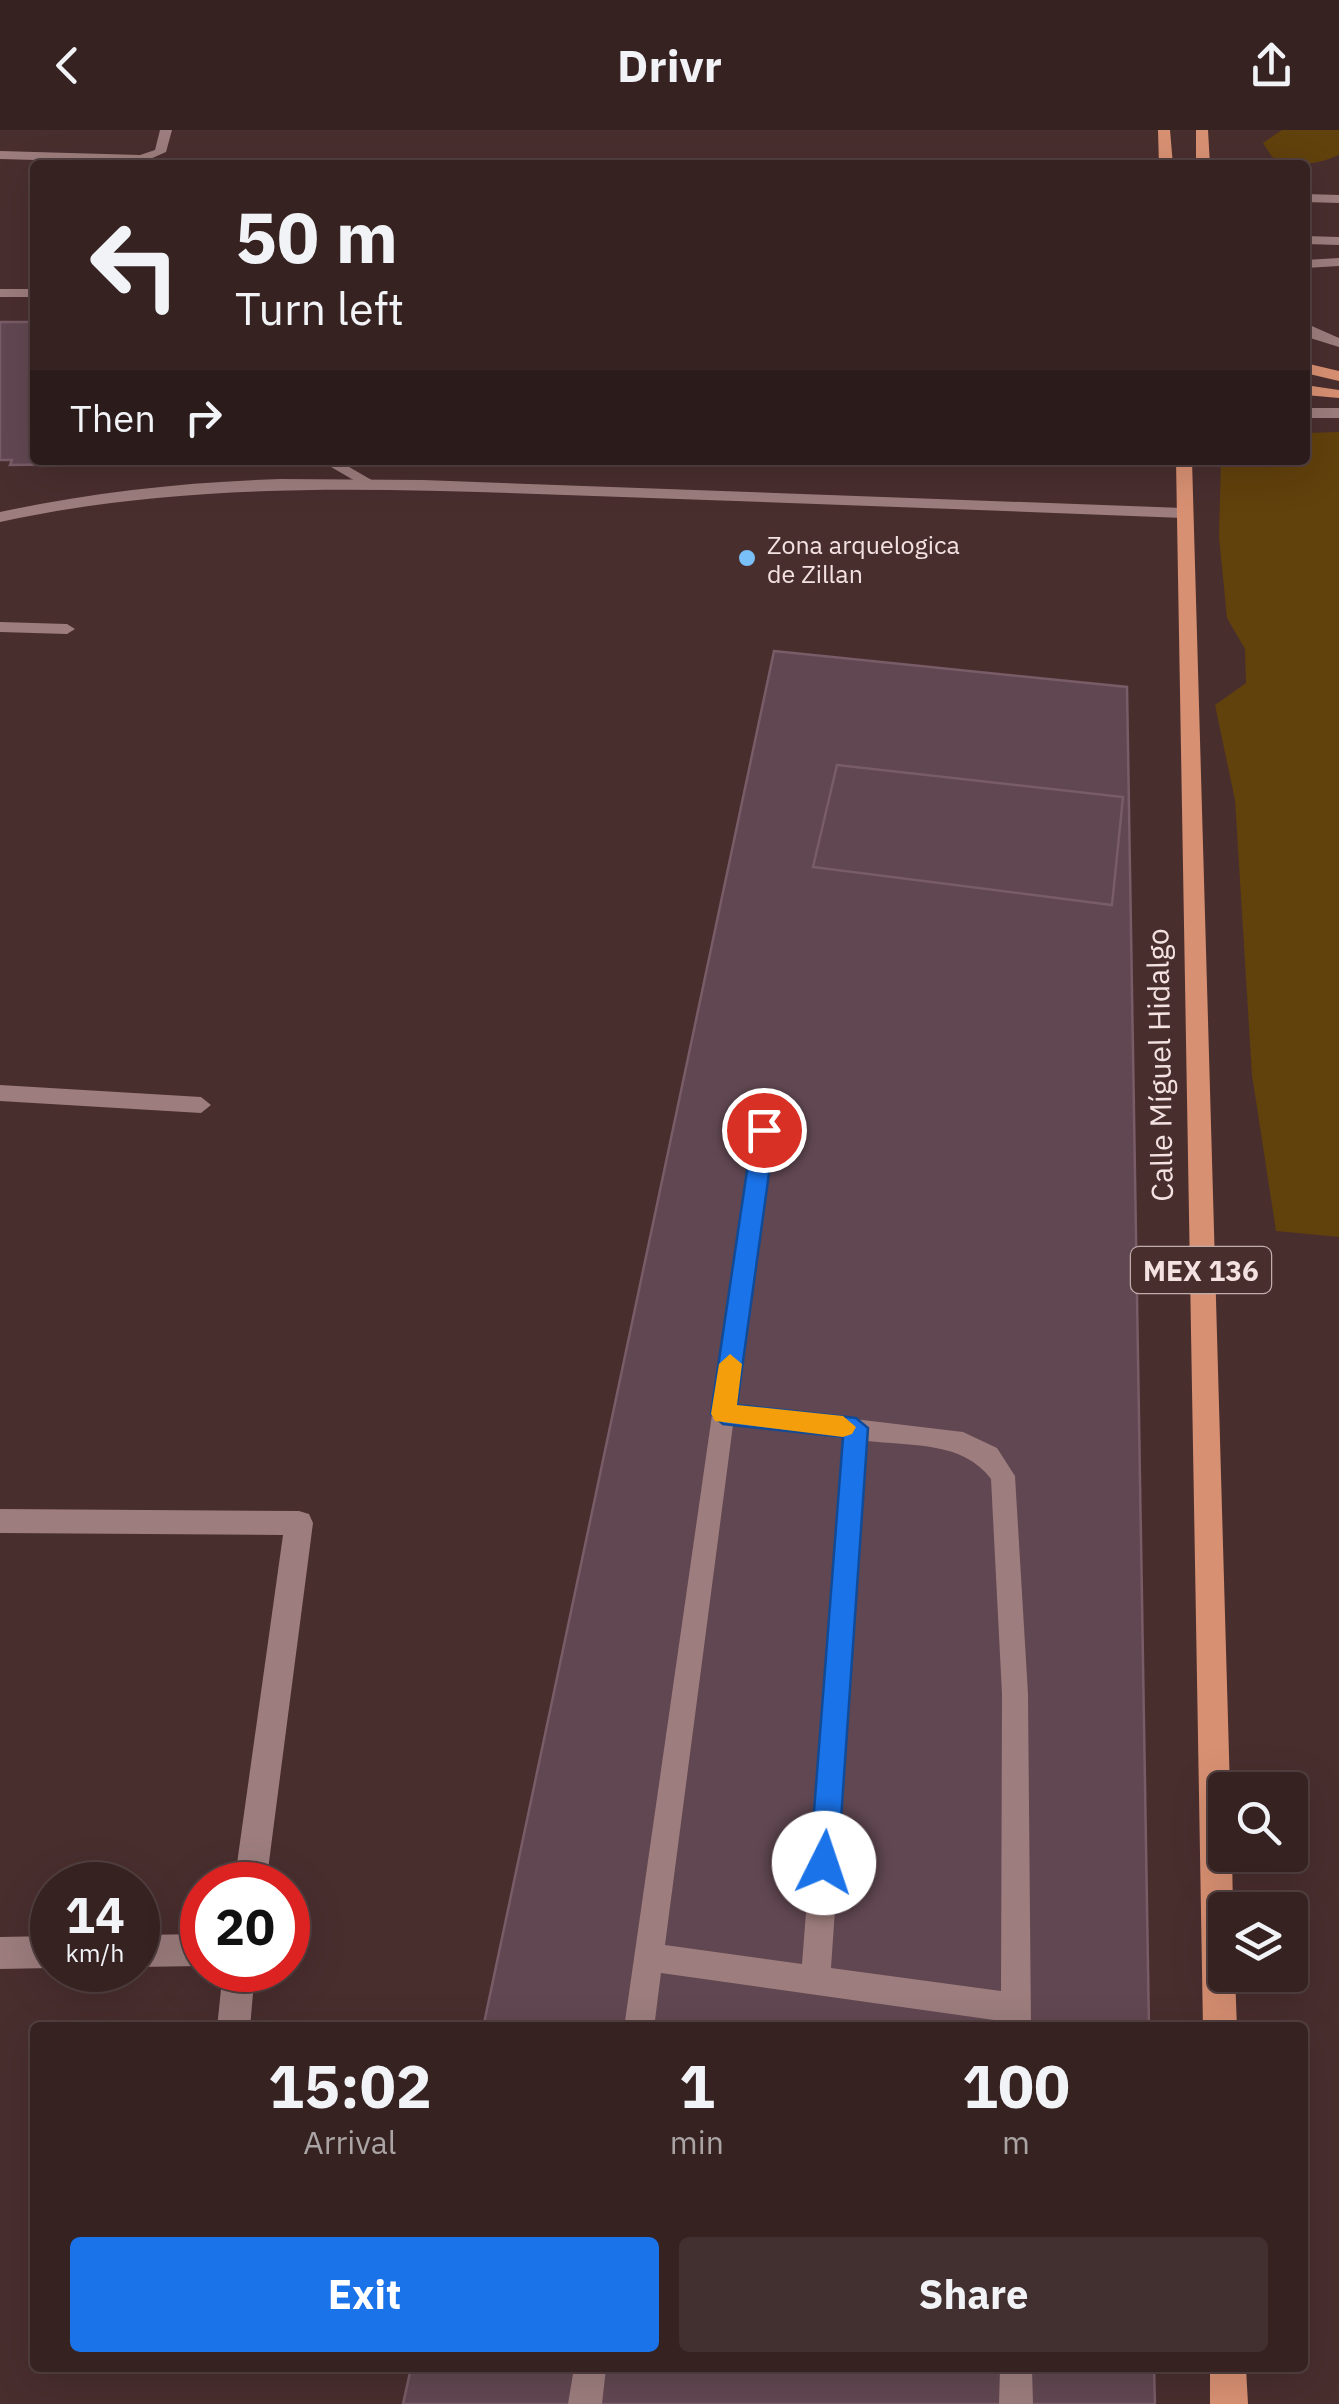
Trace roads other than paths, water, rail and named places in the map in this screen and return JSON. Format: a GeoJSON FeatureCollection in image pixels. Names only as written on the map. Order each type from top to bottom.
{"type":"FeatureCollection","features":[{"type":"Feature","properties":{"kind":"main road"},"geometry":{"type":"LineString","coordinates":[[1164,130],[1166,160]]}},
{"type":"Feature","properties":{"kind":"main road"},"geometry":{"type":"LineString","coordinates":[[1202,130],[1203,160]]}},
{"type":"Feature","properties":{"kind":"main road"},"geometry":{"type":"LineString","coordinates":[[1310,371],[1338,388]]}},
{"type":"Feature","properties":{"kind":"main road","name":"Calle Míguel Hidalgo"},"geometry":{"type":"LineString","coordinates":[[1184,465],[1220,2022]]}},
{"type":"Feature","properties":{"kind":"main road"},"geometry":{"type":"LineString","coordinates":[[1228,2372],[1229,2404]]}},
{"type":"Feature","properties":{"kind":"street"},"geometry":{"type":"LineString","coordinates":[[0,292],[30,293]]}},
{"type":"Feature","properties":{"kind":"street"},"geometry":{"type":"LineString","coordinates":[[1310,391],[1338,388]]}},
{"type":"Feature","properties":{"kind":"street"},"geometry":{"type":"LineString","coordinates":[[1310,413],[1339,413]]}},
{"type":"Feature","properties":{"kind":"street"},"geometry":{"type":"LineString","coordinates":[[0,517],[61,502],[200,486],[374,486],[1183,513]]}},
{"type":"Feature","properties":{"kind":"street"},"geometry":{"type":"LineString","coordinates":[[0,1521],[299,1523],[253,1862]]}},
{"type":"Feature","properties":{"kind":"street"},"geometry":{"type":"LineString","coordinates":[[0,1953],[30,1952]]}},
{"type":"Feature","properties":{"kind":"street"},"geometry":{"type":"LineString","coordinates":[[234,2022],[237,1992]]}},
{"type":"Feature","properties":{"kind":"lane"},"geometry":{"type":"LineString","coordinates":[[0,156],[141,159],[160,152],[166,130]]}},
{"type":"Feature","properties":{"kind":"lane"},"geometry":{"type":"LineString","coordinates":[[1310,198],[1339,199]]}},
{"type":"Feature","properties":{"kind":"lane"},"geometry":{"type":"LineString","coordinates":[[1310,240],[1339,241]]}},
{"type":"Feature","properties":{"kind":"lane"},"geometry":{"type":"LineString","coordinates":[[1310,264],[1339,262]]}},
{"type":"Feature","properties":{"kind":"lane"},"geometry":{"type":"LineString","coordinates":[[1310,332],[1339,342]]}},
{"type":"Feature","properties":{"kind":"lane"},"geometry":{"type":"LineString","coordinates":[[335,465],[374,486]]}},
{"type":"Feature","properties":{"kind":"lane"},"geometry":{"type":"LineString","coordinates":[[0,627],[67,629]]}},
{"type":"Feature","properties":{"kind":"lane"},"geometry":{"type":"LineString","coordinates":[[0,1093],[201,1104]]}},
{"type":"Feature","properties":{"kind":"lane"},"geometry":{"type":"LineString","coordinates":[[640,2022],[764,1130]]}},
{"type":"Feature","properties":{"kind":"lane"},"geometry":{"type":"LineString","coordinates":[[649,1958],[816,1981],[1016,2018],[1015,1694],[1003,1476],[988,1456],[963,1442],[723,1414]]}},
{"type":"Feature","properties":{"kind":"lane"},"geometry":{"type":"LineString","coordinates":[[816,1981],[856,1428]]}},
{"type":"Feature","properties":{"kind":"lane"},"geometry":{"type":"LineString","coordinates":[[585,2404],[589,2372]]}},
{"type":"Feature","properties":{"kind":"lane"},"geometry":{"type":"LineString","coordinates":[[1016,2372],[1016,2404]]}},
{"type":"Feature","properties":{"kind":"place","name":"Zona arquelogica de Zillan"},"geometry":{"type":"Point","coordinates":[747,558]}}]}
